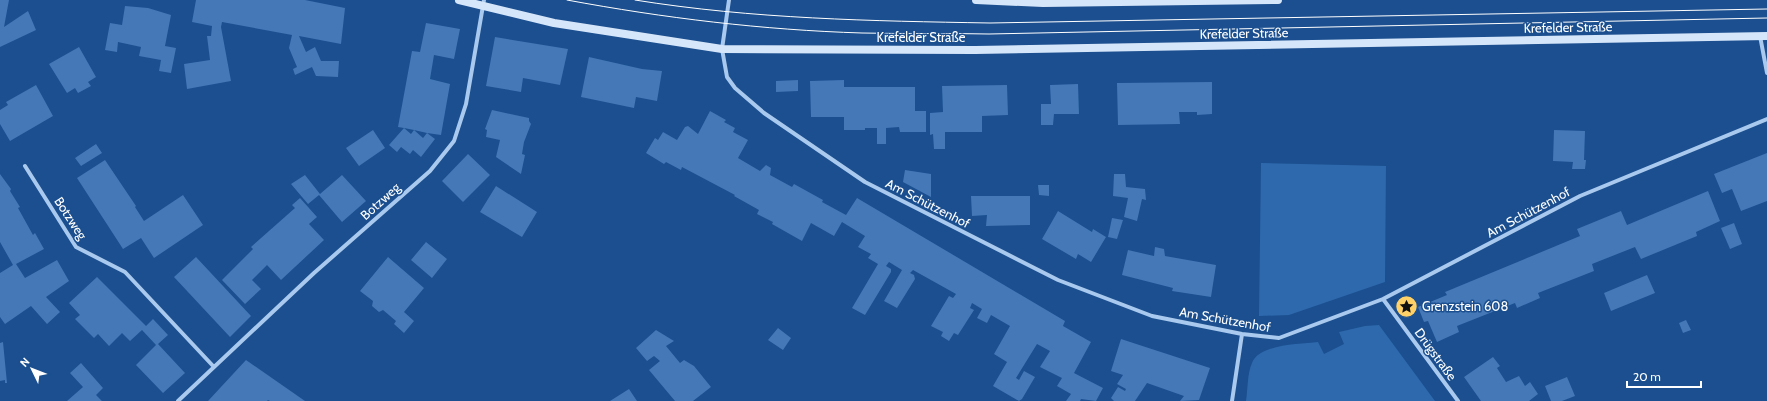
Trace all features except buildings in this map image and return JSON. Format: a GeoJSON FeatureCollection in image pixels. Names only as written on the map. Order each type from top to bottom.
{"type":"FeatureCollection","features":[{"type":"Feature","properties":{"kind":"street","name":"Krefelder Straße"},"geometry":{"type":"LineString","coordinates":[[459,0],[484,3],[554,23],[722,49],[975,50],[1764,36]]}},
{"type":"Feature","properties":{"kind":"street"},"geometry":{"type":"LineString","coordinates":[[722,49],[730,0]]}},
{"type":"Feature","properties":{"kind":"street"},"geometry":{"type":"LineString","coordinates":[[976,0],[1043,3],[1278,0]]}},
{"type":"Feature","properties":{"kind":"street","name":"Botzweg"},"geometry":{"type":"LineString","coordinates":[[178,401],[314,273],[430,171],[454,141],[466,104],[484,3]]}},
{"type":"Feature","properties":{"kind":"street"},"geometry":{"type":"LineString","coordinates":[[1764,36],[1767,72]]}},
{"type":"Feature","properties":{"kind":"street","name":"Am Schützenhof"},"geometry":{"type":"LineString","coordinates":[[722,49],[727,77],[735,88],[764,112],[865,182],[1058,280],[1152,316],[1242,334],[1279,338],[1383,299],[1580,196],[1767,119]]}},
{"type":"Feature","properties":{"kind":"street","name":"Botzweg"},"geometry":{"type":"LineString","coordinates":[[25,166],[76,248],[125,272],[214,367]]}},
{"type":"Feature","properties":{"kind":"street","name":"Drügstraße"},"geometry":{"type":"LineString","coordinates":[[1383,299],[1458,401]]}},
{"type":"Feature","properties":{"kind":"street"},"geometry":{"type":"LineString","coordinates":[[1232,401],[1242,334]]}},
{"type":"Feature","properties":{"kind":"shaded area"},"geometry":{"type":"Polygon","coordinates":[[[1261,163],[1386,166],[1385,282],[1289,315],[1259,316],[1261,163]]]}},
{"type":"Feature","properties":{"kind":"shaded area"},"geometry":{"type":"Polygon","coordinates":[[[1379,325],[1435,401],[1246,401],[1250,367],[1256,357],[1263,352],[1281,346],[1318,342],[1324,354],[1344,344],[1339,332],[1365,326],[1379,325]]]}},
{"type":"Feature","properties":{"kind":"tram line"},"geometry":{"type":"LineString","coordinates":[[567,0],[677,18],[751,26],[878,33],[989,34],[1767,18]]}},
{"type":"Feature","properties":{"kind":"tram line"},"geometry":{"type":"LineString","coordinates":[[635,0],[724,11],[812,18],[990,23],[1767,9]]}},
{"type":"Feature","properties":{"kind":"place","name":"Grenzstein 608"},"geometry":{"type":"Point","coordinates":[1407,306]}}]}
